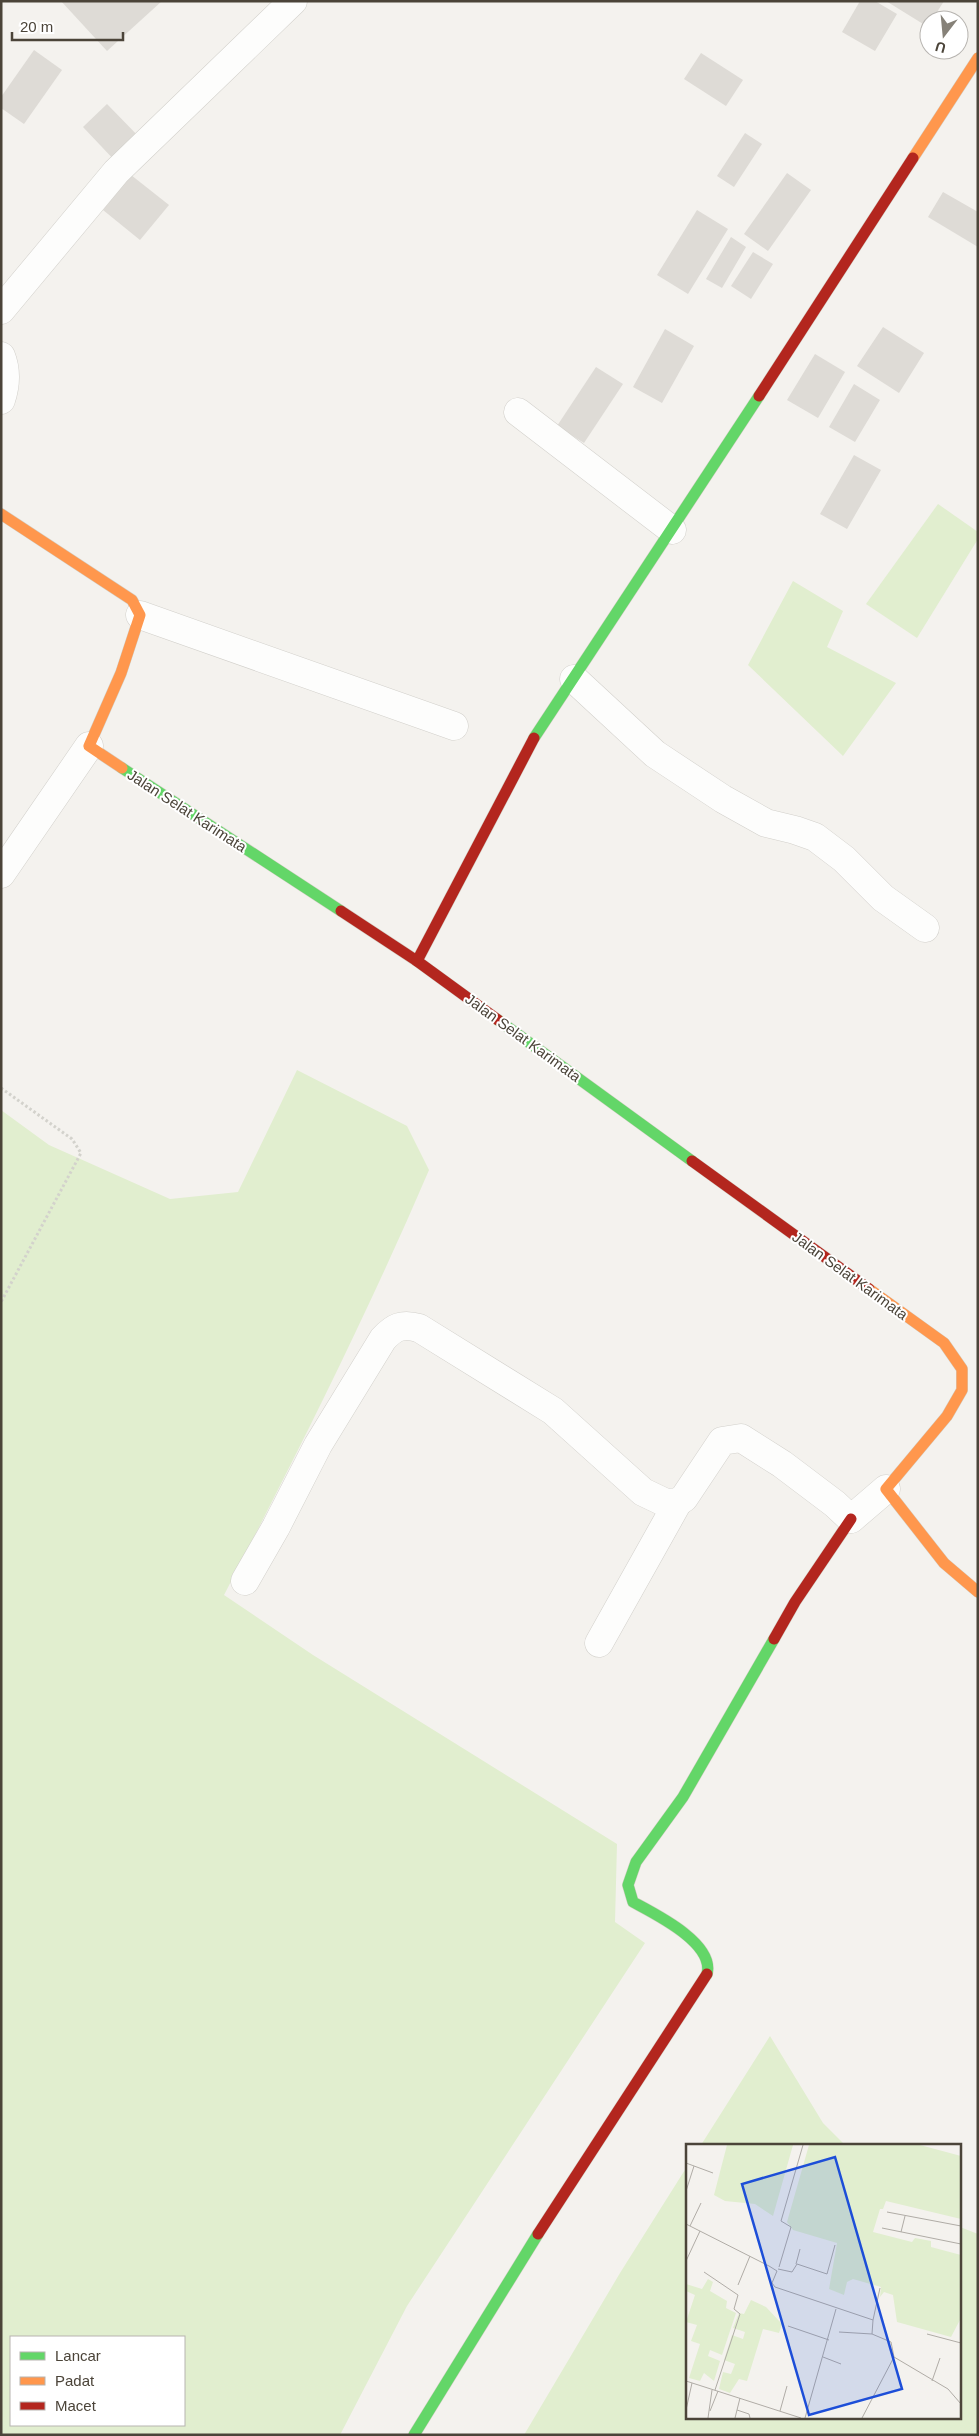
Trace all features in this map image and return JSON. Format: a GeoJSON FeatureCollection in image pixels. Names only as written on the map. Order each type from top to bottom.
{"type":"FeatureCollection","features":[{"type":"Feature","properties":{"kind":"street"},"geometry":{"type":"LineString","coordinates":[[1,310],[116,172],[293,1]]}},
{"type":"Feature","properties":{"kind":"street"},"geometry":{"type":"LineString","coordinates":[[417,962],[526,750],[672,530],[978,58]]}},
{"type":"Feature","properties":{"kind":"street"},"geometry":{"type":"LineString","coordinates":[[1,356],[6,367],[5,387],[1,400]]}},
{"type":"Feature","properties":{"kind":"street"},"geometry":{"type":"LineString","coordinates":[[518,412],[672,530]]}},
{"type":"Feature","properties":{"kind":"street"},"geometry":{"type":"LineString","coordinates":[[1,514],[132,600],[140,615],[454,726]]}},
{"type":"Feature","properties":{"kind":"street"},"geometry":{"type":"LineString","coordinates":[[1,874],[90,746],[121,673],[140,615]]}},
{"type":"Feature","properties":{"kind":"street"},"geometry":{"type":"LineString","coordinates":[[574,679],[655,754],[723,799],[766,823],[815,837],[844,858],[883,898],[925,928]]}},
{"type":"Feature","properties":{"kind":"street","name":"Jalan Selat Karimata"},"geometry":{"type":"LineString","coordinates":[[90,746],[417,962],[944,1344],[962,1369],[962,1390],[947,1416],[886,1489]]}},
{"type":"Feature","properties":{"kind":"street"},"geometry":{"type":"LineString","coordinates":[[245,1582],[318,1445],[383,1339],[394,1328],[407,1324],[418,1328],[553,1411],[643,1492],[666,1503],[678,1502]]}},
{"type":"Feature","properties":{"kind":"street"},"geometry":{"type":"LineString","coordinates":[[599,1643],[678,1502],[684,1498],[722,1441],[741,1438],[782,1464],[851,1519]]}},
{"type":"Feature","properties":{"kind":"street"},"geometry":{"type":"LineString","coordinates":[[414,2435],[528,2249],[708,1972],[707,1961],[696,1944],[670,1924],[633,1902],[628,1885],[636,1862],[683,1797],[795,1602],[851,1519],[886,1489],[944,1563],[978,1592]]}},
{"type":"Feature","properties":{"kind":"path"},"geometry":{"type":"LineString","coordinates":[[1,1088],[72,1139],[81,1153],[1,1302]]}},
{"type":"Feature","properties":{"kind":"green space"},"geometry":{"type":"Polygon","coordinates":[[[938,504],[978,532],[978,539],[917,638],[866,604],[938,504]]]}},
{"type":"Feature","properties":{"kind":"green space"},"geometry":{"type":"Polygon","coordinates":[[[793,581],[843,611],[827,647],[896,683],[843,756],[748,665],[793,581]]]}},
{"type":"Feature","properties":{"kind":"green space"},"geometry":{"type":"Polygon","coordinates":[[[297,1070],[407,1126],[429,1170],[381,1278],[330,1385],[224,1595],[313,1655],[617,1844],[615,1922],[645,1943],[407,2306],[340,2435],[1,2435],[1,1110],[49,1145],[170,1199],[238,1192],[297,1070]]]}},
{"type":"Feature","properties":{"kind":"green space"},"geometry":{"type":"Polygon","coordinates":[[[770,2036],[823,2123],[844,2144],[702,2144],[770,2036]]]}},
{"type":"Feature","properties":{"kind":"green space"},"geometry":{"type":"Polygon","coordinates":[[[686,2168],[686,2418],[962,2418],[962,2228],[978,2234],[978,2435],[524,2435],[620,2273],[686,2168]]]}},
{"type":"Feature","properties":{"kind":"building"},"geometry":{"type":"Polygon","coordinates":[[[61,1],[162,1],[107,51],[61,1]]]}},
{"type":"Feature","properties":{"kind":"building"},"geometry":{"type":"Polygon","coordinates":[[[860,1],[875,1],[897,14],[875,51],[842,32],[860,1]]]}},
{"type":"Feature","properties":{"kind":"building"},"geometry":{"type":"Polygon","coordinates":[[[886,1],[944,1],[938,10],[919,10],[919,21],[886,1]]]}},
{"type":"Feature","properties":{"kind":"building"},"geometry":{"type":"Polygon","coordinates":[[[34,50],[62,70],[24,124],[1,108],[1,97],[34,50]]]}},
{"type":"Feature","properties":{"kind":"building"},"geometry":{"type":"Polygon","coordinates":[[[701,53],[743,80],[726,106],[684,79],[701,53]]]}},
{"type":"Feature","properties":{"kind":"building"},"geometry":{"type":"Polygon","coordinates":[[[107,104],[143,141],[118,164],[83,127],[107,104]]]}},
{"type":"Feature","properties":{"kind":"building"},"geometry":{"type":"Polygon","coordinates":[[[745,133],[762,144],[734,187],[717,176],[745,133]]]}},
{"type":"Feature","properties":{"kind":"building"},"geometry":{"type":"Polygon","coordinates":[[[787,173],[811,190],[768,251],[744,234],[787,173]]]}},
{"type":"Feature","properties":{"kind":"building"},"geometry":{"type":"Polygon","coordinates":[[[131,175],[169,205],[140,240],[103,210],[131,175]]]}},
{"type":"Feature","properties":{"kind":"building"},"geometry":{"type":"Polygon","coordinates":[[[943,192],[978,212],[978,247],[928,217],[943,192]]]}},
{"type":"Feature","properties":{"kind":"building"},"geometry":{"type":"Polygon","coordinates":[[[697,210],[728,229],[688,294],[657,275],[697,210]]]}},
{"type":"Feature","properties":{"kind":"building"},"geometry":{"type":"Polygon","coordinates":[[[731,237],[746,247],[722,288],[706,279],[731,237]]]}},
{"type":"Feature","properties":{"kind":"building"},"geometry":{"type":"Polygon","coordinates":[[[753,252],[773,264],[751,299],[731,286],[753,252]]]}},
{"type":"Feature","properties":{"kind":"building"},"geometry":{"type":"Polygon","coordinates":[[[883,327],[924,353],[899,393],[857,366],[883,327]]]}},
{"type":"Feature","properties":{"kind":"building"},"geometry":{"type":"Polygon","coordinates":[[[665,329],[694,346],[662,403],[633,387],[665,329]]]}},
{"type":"Feature","properties":{"kind":"building"},"geometry":{"type":"Polygon","coordinates":[[[815,354],[845,372],[818,418],[787,400],[815,354]]]}},
{"type":"Feature","properties":{"kind":"building"},"geometry":{"type":"Polygon","coordinates":[[[596,367],[623,384],[584,443],[557,426],[596,367]]]}},
{"type":"Feature","properties":{"kind":"building"},"geometry":{"type":"Polygon","coordinates":[[[854,384],[880,400],[855,442],[829,427],[854,384]]]}},
{"type":"Feature","properties":{"kind":"building"},"geometry":{"type":"Polygon","coordinates":[[[854,455],[881,470],[847,529],[820,514],[854,455]]]}},
{"type":"Feature","properties":{"kind":"traffic: fast"},"geometry":{"type":"LineString","coordinates":[[534,738],[759,396]]}},
{"type":"Feature","properties":{"kind":"traffic: fast"},"geometry":{"type":"LineString","coordinates":[[122,768],[341,911]]}},
{"type":"Feature","properties":{"kind":"traffic: fast"},"geometry":{"type":"LineString","coordinates":[[498,1020],[692,1161]]}},
{"type":"Feature","properties":{"kind":"traffic: fast"},"geometry":{"type":"LineString","coordinates":[[707,1974],[707,1962],[702,1951],[681,1931],[633,1902],[628,1885],[636,1862],[683,1797],[774,1639]]}},
{"type":"Feature","properties":{"kind":"traffic: fast"},"geometry":{"type":"LineString","coordinates":[[414,2435],[538,2234]]}},
{"type":"Feature","properties":{"kind":"traffic: slow"},"geometry":{"type":"LineString","coordinates":[[913,158],[978,58]]}},
{"type":"Feature","properties":{"kind":"traffic: slow"},"geometry":{"type":"LineString","coordinates":[[1,514],[132,600],[140,615],[121,673],[89,746],[122,768]]}},
{"type":"Feature","properties":{"kind":"traffic: slow"},"geometry":{"type":"LineString","coordinates":[[869,1289],[944,1343],[962,1369],[962,1390],[947,1416],[886,1489],[944,1563],[978,1592]]}},
{"type":"Feature","properties":{"kind":"traffic: jam"},"geometry":{"type":"LineString","coordinates":[[759,396],[913,158]]}},
{"type":"Feature","properties":{"kind":"traffic: jam"},"geometry":{"type":"LineString","coordinates":[[417,961],[534,738]]}},
{"type":"Feature","properties":{"kind":"traffic: jam"},"geometry":{"type":"LineString","coordinates":[[341,911],[417,961],[498,1020]]}},
{"type":"Feature","properties":{"kind":"traffic: jam"},"geometry":{"type":"LineString","coordinates":[[692,1161],[869,1289]]}},
{"type":"Feature","properties":{"kind":"traffic: jam"},"geometry":{"type":"LineString","coordinates":[[774,1639],[795,1602],[851,1519]]}},
{"type":"Feature","properties":{"kind":"traffic: jam"},"geometry":{"type":"LineString","coordinates":[[538,2234],[707,1974]]}}]}
